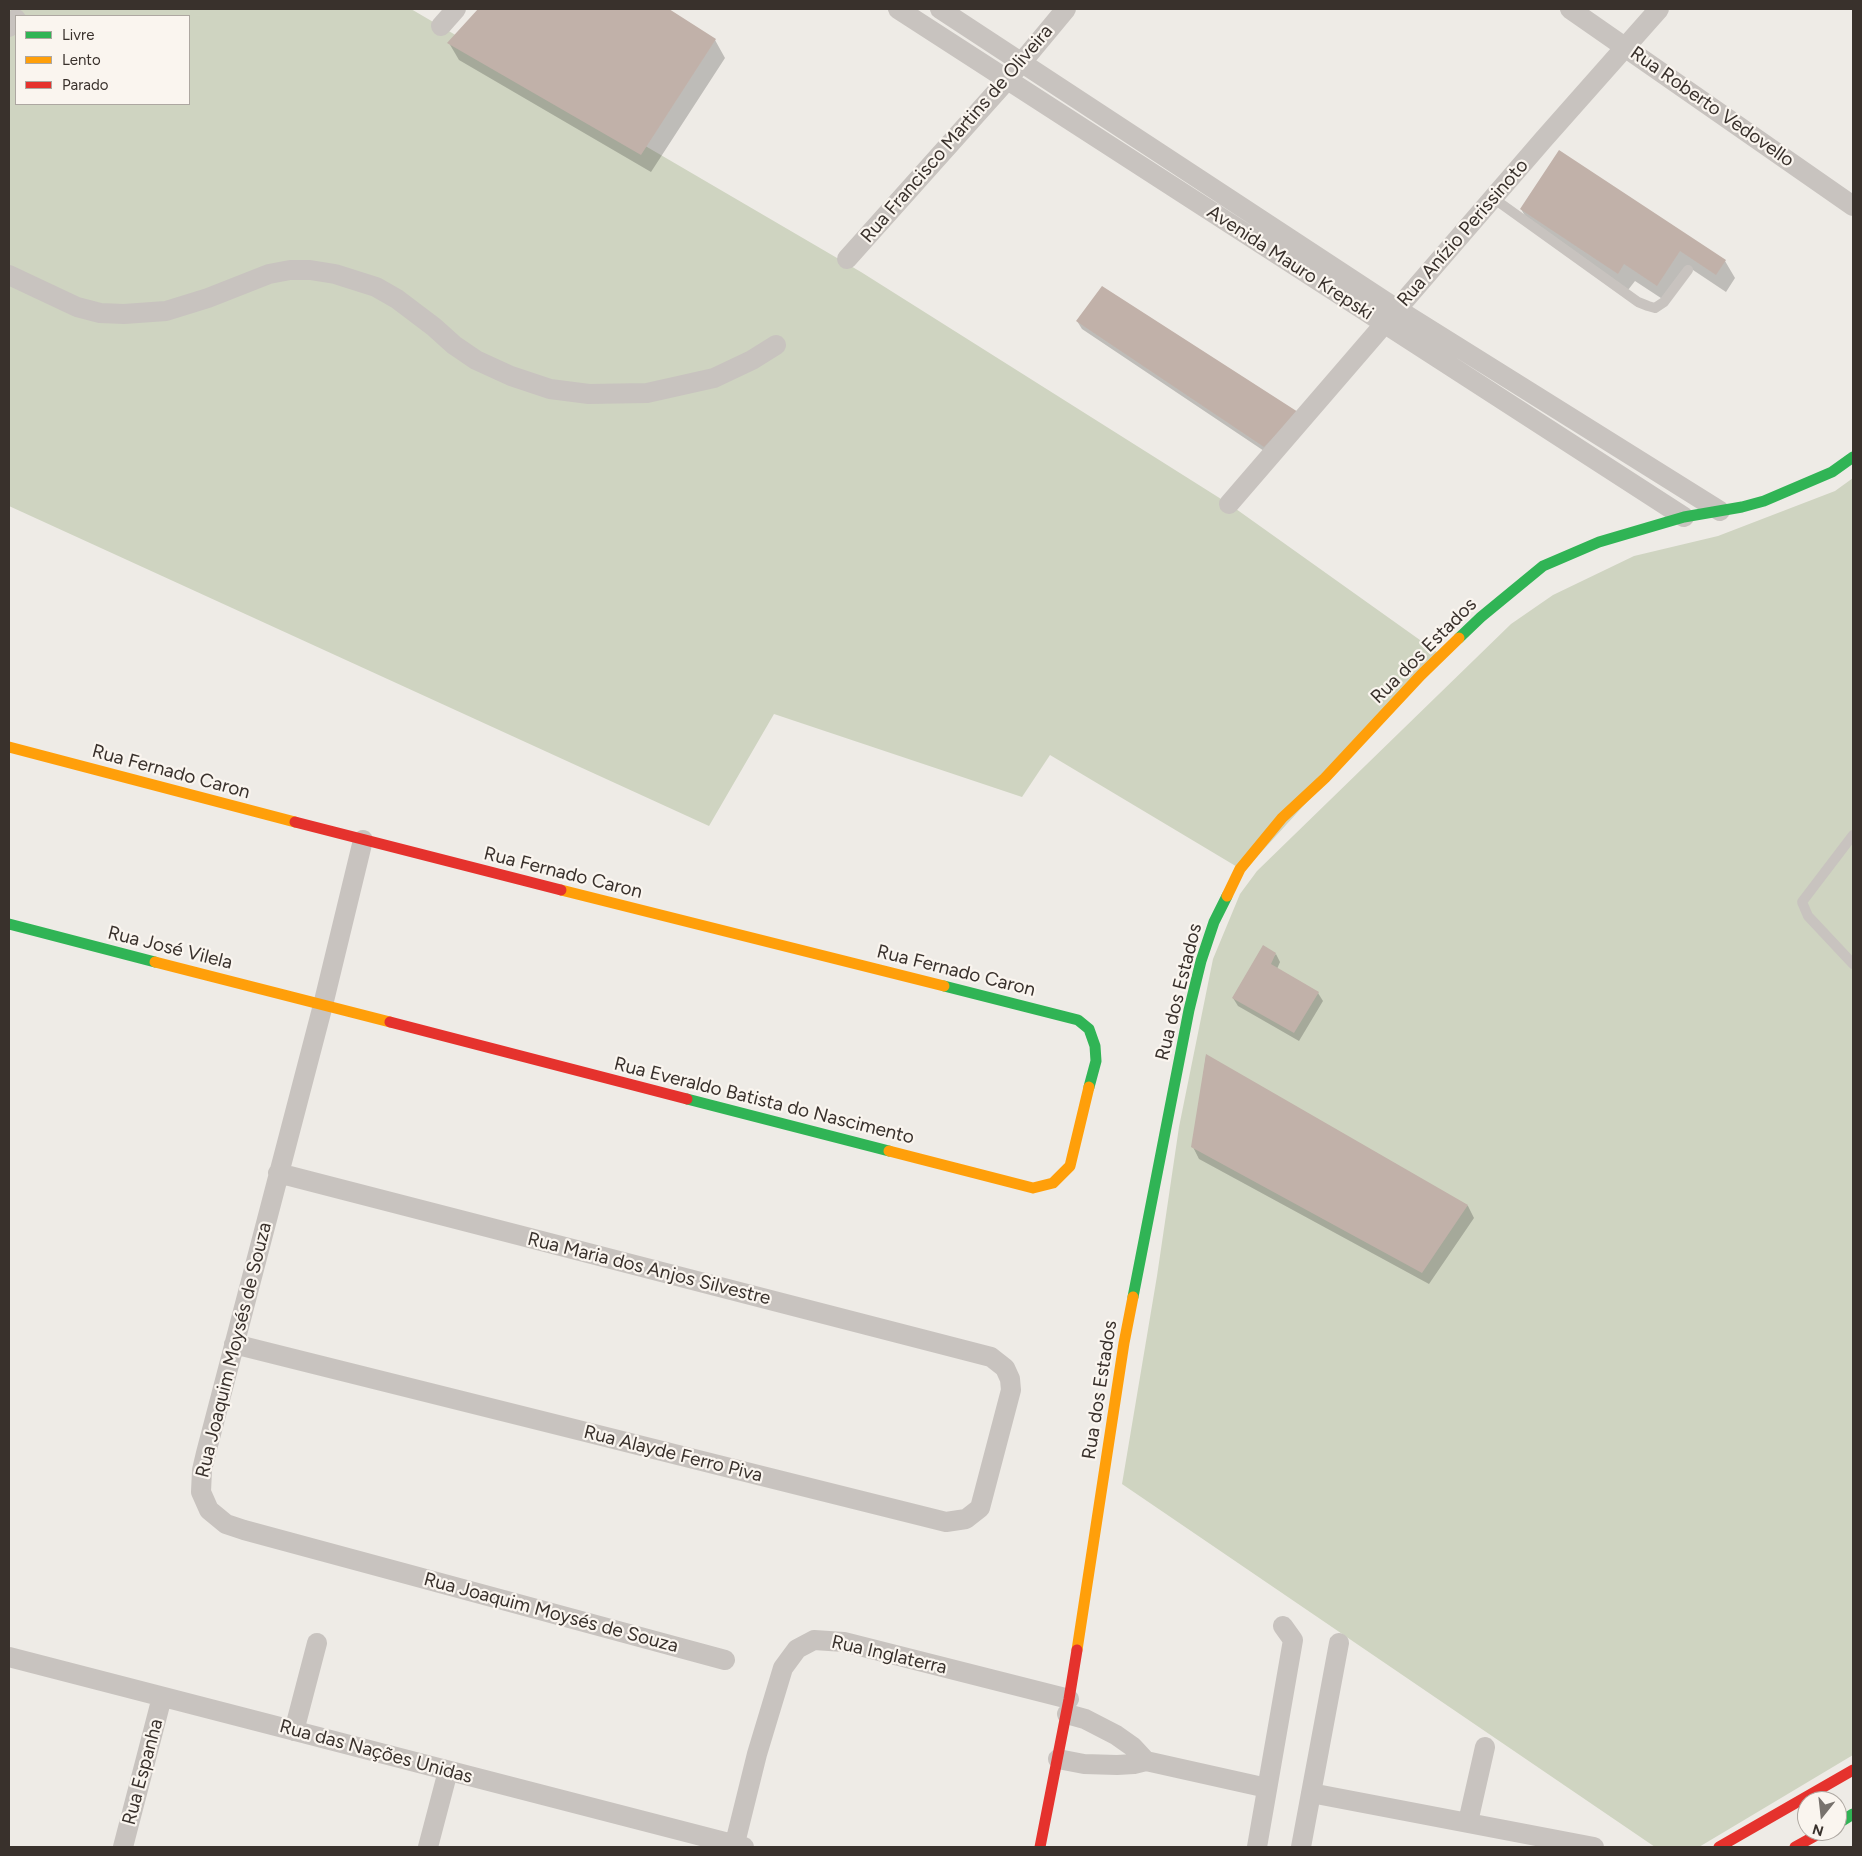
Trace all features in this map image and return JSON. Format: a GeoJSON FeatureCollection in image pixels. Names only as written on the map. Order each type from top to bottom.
{"type":"FeatureCollection","features":[{"type":"Feature","properties":{"kind":"street"},"geometry":{"type":"LineString","coordinates":[[441,26],[456,9]]}},
{"type":"Feature","properties":{"kind":"street","name":"Avenida Mauro Krepski"},"geometry":{"type":"LineString","coordinates":[[898,9],[1684,517]]}},
{"type":"Feature","properties":{"kind":"street","name":"Avenida Mauro Krepski"},"geometry":{"type":"LineString","coordinates":[[940,9],[1398,309],[1720,511]]}},
{"type":"Feature","properties":{"kind":"street","name":"Rua Francisco Martins de Oliveira"},"geometry":{"type":"LineString","coordinates":[[847,259],[1007,80],[1066,9]]}},
{"type":"Feature","properties":{"kind":"street","name":"Rua Roberto Vedovello"},"geometry":{"type":"LineString","coordinates":[[1570,9],[1853,206]]}},
{"type":"Feature","properties":{"kind":"street","name":"Rua Anízio Perissinoto"},"geometry":{"type":"LineString","coordinates":[[1229,504],[1659,9]]}},
{"type":"Feature","properties":{"kind":"street"},"geometry":{"type":"LineString","coordinates":[[9,275],[77,307],[100,313],[124,314],[166,311],[208,298],[269,274],[290,270],[310,270],[335,274],[376,287],[397,299],[454,345],[476,360],[511,376],[550,389],[589,394],[647,393],[714,378],[752,360],[776,345]]}},
{"type":"Feature","properties":{"kind":"street","name":"Rua dos Estados"},"geometry":{"type":"LineString","coordinates":[[1040,1847],[1068,1706],[1124,1343],[1190,1010],[1201,961],[1214,922],[1240,868],[1282,818],[1325,778],[1421,675],[1481,617],[1543,566],[1598,542],[1684,517],[1742,507],[1764,501],[1832,472],[1853,457]]}},
{"type":"Feature","properties":{"kind":"street","name":"Rua Fernado Caron"},"geometry":{"type":"LineString","coordinates":[[9,747],[362,840],[1078,1020],[1089,1029],[1095,1046]]}},
{"type":"Feature","properties":{"kind":"street","name":"Rua Joaquim Moysés de Souza"},"geometry":{"type":"LineString","coordinates":[[362,840],[323,1005],[206,1453],[202,1470],[201,1492],[209,1510],[226,1524],[725,1660]]}},
{"type":"Feature","properties":{"kind":"street","name":"Rua José Vilela"},"geometry":{"type":"LineString","coordinates":[[9,924],[323,1005]]}},
{"type":"Feature","properties":{"kind":"street","name":"Rua Everaldo Batista do Nascimento"},"geometry":{"type":"LineString","coordinates":[[323,1005],[1033,1188],[1053,1182],[1070,1166],[1096,1061],[1095,1046]]}},
{"type":"Feature","properties":{"kind":"street","name":"Rua Maria dos Anjos Silvestre"},"geometry":{"type":"LineString","coordinates":[[278,1173],[991,1357],[1005,1368],[1010,1379]]}},
{"type":"Feature","properties":{"kind":"street","name":"Rua Alayde Ferro Piva"},"geometry":{"type":"LineString","coordinates":[[234,1344],[946,1522],[966,1519],[980,1508],[1012,1390],[1010,1379]]}},
{"type":"Feature","properties":{"kind":"street"},"geometry":{"type":"LineString","coordinates":[[1257,1847],[1293,1640],[1283,1626]]}},
{"type":"Feature","properties":{"kind":"street","name":"Rua Inglaterra"},"geometry":{"type":"LineString","coordinates":[[738,1846],[757,1754],[783,1668],[797,1649],[814,1640],[844,1642],[1068,1706],[1085,1719],[1116,1735],[1133,1747],[1146,1761]]}},
{"type":"Feature","properties":{"kind":"street"},"geometry":{"type":"LineString","coordinates":[[294,1731],[316,1643]]}},
{"type":"Feature","properties":{"kind":"street"},"geometry":{"type":"LineString","coordinates":[[1301,1847],[1339,1643]]}},
{"type":"Feature","properties":{"kind":"street","name":"Rua das Nações Unidas"},"geometry":{"type":"LineString","coordinates":[[9,1656],[738,1846]]}},
{"type":"Feature","properties":{"kind":"street","name":"Rua Espanha"},"geometry":{"type":"LineString","coordinates":[[123,1847],[162,1697]]}},
{"type":"Feature","properties":{"kind":"street"},"geometry":{"type":"LineString","coordinates":[[1468,1822],[1485,1747]]}},
{"type":"Feature","properties":{"kind":"street"},"geometry":{"type":"LineString","coordinates":[[1058,1759],[1084,1764],[1134,1764],[1146,1761],[1267,1788]]}},
{"type":"Feature","properties":{"kind":"street"},"geometry":{"type":"LineString","coordinates":[[1719,1847],[1853,1770]]}},
{"type":"Feature","properties":{"kind":"street"},"geometry":{"type":"LineString","coordinates":[[428,1847],[448,1771]]}},
{"type":"Feature","properties":{"kind":"street"},"geometry":{"type":"LineString","coordinates":[[1311,1793],[1594,1847]]}},
{"type":"Feature","properties":{"kind":"lane"},"geometry":{"type":"LineString","coordinates":[[1493,198],[1638,302],[1648,306],[1655,308],[1664,302],[1688,270]]}},
{"type":"Feature","properties":{"kind":"lane"},"geometry":{"type":"LineString","coordinates":[[1853,835],[1802,902],[1808,916],[1853,964]]}},
{"type":"Feature","properties":{"kind":"green space"},"geometry":{"type":"Polygon","coordinates":[[[9,9],[411,9],[861,272],[1229,504],[1441,655],[1244,871],[1050,755],[1022,797],[774,714],[709,826],[9,506],[9,9]]]}},
{"type":"Feature","properties":{"kind":"green space"},"geometry":{"type":"Polygon","coordinates":[[[1853,478],[1853,1755],[1699,1847],[1655,1847],[1122,1484],[1157,1276],[1179,1127],[1213,959],[1240,894],[1257,871],[1511,624],[1553,595],[1634,556],[1718,536],[1835,491],[1853,478]]]}},
{"type":"Feature","properties":{"kind":"building"},"geometry":{"type":"Polygon","coordinates":[[[478,9],[669,9],[716,39],[641,155],[447,43],[478,9]]]}},
{"type":"Feature","properties":{"kind":"building"},"geometry":{"type":"Polygon","coordinates":[[[1559,150],[1726,260],[1716,275],[1680,251],[1657,286],[1624,264],[1618,274],[1520,209],[1559,150]]]}},
{"type":"Feature","properties":{"kind":"building"},"geometry":{"type":"Polygon","coordinates":[[[1102,286],[1298,412],[1264,447],[1076,321],[1102,286]]]}},
{"type":"Feature","properties":{"kind":"building"},"geometry":{"type":"Polygon","coordinates":[[[1263,945],[1276,953],[1271,964],[1319,992],[1294,1033],[1232,998],[1263,945]]]}},
{"type":"Feature","properties":{"kind":"building"},"geometry":{"type":"Polygon","coordinates":[[[1206,1054],[1468,1205],[1422,1273],[1191,1147],[1206,1054]]]}},
{"type":"Feature","properties":{"kind":"traffic: fast"},"geometry":{"type":"LineString","coordinates":[[1459,638],[1481,617],[1543,566],[1599,542],[1684,517],[1742,507],[1764,501],[1832,472],[1853,457]]}},
{"type":"Feature","properties":{"kind":"traffic: fast"},"geometry":{"type":"LineString","coordinates":[[1133,1297],[1189,1010],[1201,961],[1214,922],[1227,896]]}},
{"type":"Feature","properties":{"kind":"traffic: fast"},"geometry":{"type":"LineString","coordinates":[[9,924],[155,962]]}},
{"type":"Feature","properties":{"kind":"traffic: fast"},"geometry":{"type":"LineString","coordinates":[[944,986],[1078,1020],[1089,1029],[1095,1046],[1096,1061],[1089,1087]]}},
{"type":"Feature","properties":{"kind":"traffic: fast"},"geometry":{"type":"LineString","coordinates":[[687,1099],[889,1151]]}},
{"type":"Feature","properties":{"kind":"traffic: fast"},"geometry":{"type":"LineString","coordinates":[[1847,1818],[1853,1814]]}},
{"type":"Feature","properties":{"kind":"traffic: slow"},"geometry":{"type":"LineString","coordinates":[[1227,896],[1240,869],[1282,818],[1325,778],[1421,675],[1459,638]]}},
{"type":"Feature","properties":{"kind":"traffic: slow"},"geometry":{"type":"LineString","coordinates":[[9,747],[295,822]]}},
{"type":"Feature","properties":{"kind":"traffic: slow"},"geometry":{"type":"LineString","coordinates":[[561,890],[944,986]]}},
{"type":"Feature","properties":{"kind":"traffic: slow"},"geometry":{"type":"LineString","coordinates":[[155,962],[390,1022]]}},
{"type":"Feature","properties":{"kind":"traffic: slow"},"geometry":{"type":"LineString","coordinates":[[889,1151],[1033,1188],[1053,1183],[1070,1166],[1089,1087]]}},
{"type":"Feature","properties":{"kind":"traffic: slow"},"geometry":{"type":"LineString","coordinates":[[1077,1650],[1124,1343],[1133,1297]]}},
{"type":"Feature","properties":{"kind":"traffic: jam"},"geometry":{"type":"LineString","coordinates":[[295,822],[561,890]]}},
{"type":"Feature","properties":{"kind":"traffic: jam"},"geometry":{"type":"LineString","coordinates":[[390,1022],[687,1099]]}},
{"type":"Feature","properties":{"kind":"traffic: jam"},"geometry":{"type":"LineString","coordinates":[[1040,1847],[1077,1650]]}},
{"type":"Feature","properties":{"kind":"traffic: jam"},"geometry":{"type":"LineString","coordinates":[[1719,1847],[1853,1770]]}},
{"type":"Feature","properties":{"kind":"traffic: jam"},"geometry":{"type":"LineString","coordinates":[[1795,1847],[1806,1841]]}}]}
